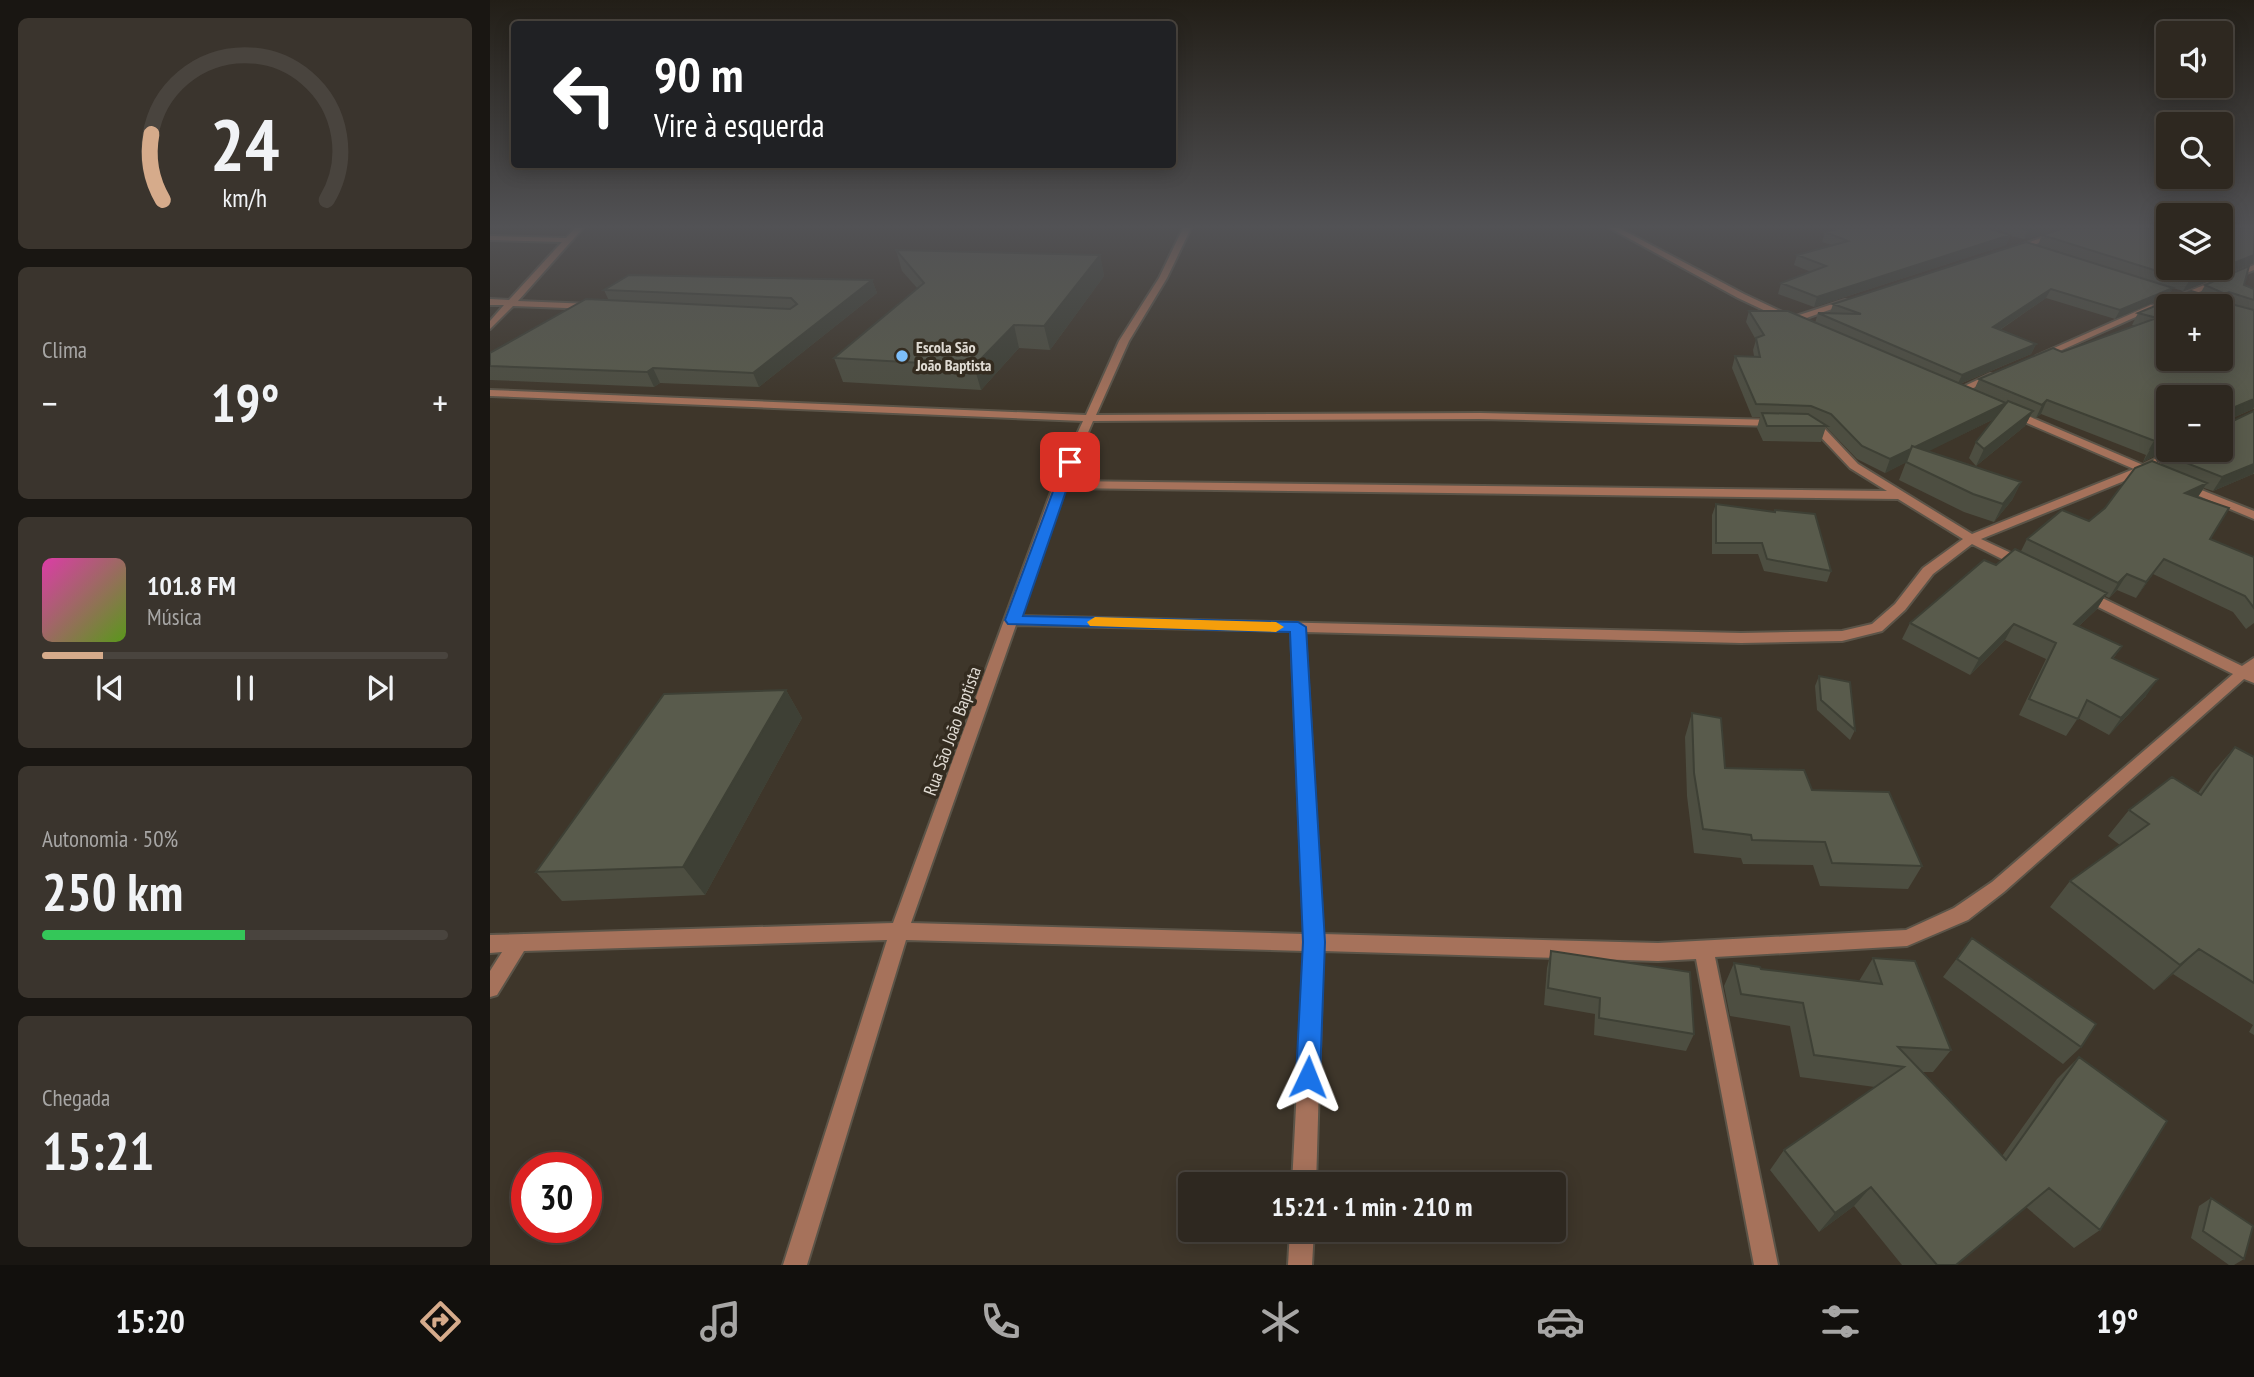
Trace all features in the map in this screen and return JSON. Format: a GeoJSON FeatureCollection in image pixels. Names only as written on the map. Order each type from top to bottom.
{"type":"FeatureCollection","features":[{"type":"Feature","properties":{"kind":"street"},"geometry":{"type":"LineString","coordinates":[[490,326],[524,287]]}},
{"type":"Feature","properties":{"kind":"street","name":"Rua São João Baptista"},"geometry":{"type":"LineString","coordinates":[[795,1265],[899,931],[1060,484],[1124,341],[1157,287]]}},
{"type":"Feature","properties":{"kind":"street"},"geometry":{"type":"LineString","coordinates":[[1724,287],[1805,325]]}},
{"type":"Feature","properties":{"kind":"street"},"geometry":{"type":"LineString","coordinates":[[2185,294],[2203,287]]}},
{"type":"Feature","properties":{"kind":"street"},"geometry":{"type":"LineString","coordinates":[[2167,292],[2174,294]]}},
{"type":"Feature","properties":{"kind":"street"},"geometry":{"type":"LineString","coordinates":[[1793,320],[1857,299]]}},
{"type":"Feature","properties":{"kind":"street"},"geometry":{"type":"LineString","coordinates":[[490,302],[605,308]]}},
{"type":"Feature","properties":{"kind":"street"},"geometry":{"type":"LineString","coordinates":[[2033,359],[2156,306]]}},
{"type":"Feature","properties":{"kind":"street"},"geometry":{"type":"LineString","coordinates":[[1959,391],[2008,370]]}},
{"type":"Feature","properties":{"kind":"street"},"geometry":{"type":"LineString","coordinates":[[1948,386],[1971,396]]}},
{"type":"Feature","properties":{"kind":"street"},"geometry":{"type":"LineString","coordinates":[[490,393],[1090,418],[1480,416],[1806,424],[1821,431],[1854,466],[1971,538],[2032,569]]}},
{"type":"Feature","properties":{"kind":"street"},"geometry":{"type":"LineString","coordinates":[[1996,407],[2155,474]]}},
{"type":"Feature","properties":{"kind":"street"},"geometry":{"type":"LineString","coordinates":[[1013,620],[1741,638],[1842,636],[1877,628],[1900,607],[1928,570],[1971,538],[2157,462]]}},
{"type":"Feature","properties":{"kind":"street"},"geometry":{"type":"LineString","coordinates":[[2168,479],[2254,515]]}},
{"type":"Feature","properties":{"kind":"street"},"geometry":{"type":"LineString","coordinates":[[1060,484],[1901,495]]}},
{"type":"Feature","properties":{"kind":"street"},"geometry":{"type":"LineString","coordinates":[[490,944],[899,931],[1658,951],[1907,939],[1961,914],[1998,887],[2250,671],[2070,587]]}},
{"type":"Feature","properties":{"kind":"street"},"geometry":{"type":"LineString","coordinates":[[1298,627],[1314,942],[1305,1172]]}},
{"type":"Feature","properties":{"kind":"street"},"geometry":{"type":"LineString","coordinates":[[490,988],[518,944]]}},
{"type":"Feature","properties":{"kind":"street"},"geometry":{"type":"LineString","coordinates":[[1704,949],[1766,1265]]}},
{"type":"Feature","properties":{"kind":"street"},"geometry":{"type":"LineString","coordinates":[[1300,1265],[1301,1242]]}},
{"type":"Feature","properties":{"kind":"building"},"geometry":{"type":"Polygon","coordinates":[[[609,287],[863,287],[753,373],[653,368],[647,372],[490,366],[490,353],[586,299],[790,309],[797,304],[791,298],[604,290],[609,287]]]}},
{"type":"Feature","properties":{"kind":"building"},"geometry":{"type":"Polygon","coordinates":[[[919,287],[1075,287],[1044,326],[1014,325],[974,366],[834,358],[919,287]]]}},
{"type":"Feature","properties":{"kind":"building"},"geometry":{"type":"Polygon","coordinates":[[[1791,287],[1848,287],[1817,297],[1791,287]]]}},
{"type":"Feature","properties":{"kind":"building"},"geometry":{"type":"Polygon","coordinates":[[[1886,287],[2173,288],[2120,310],[2051,289],[1993,327],[2036,344],[1962,375],[1818,313],[1861,314],[1833,304],[1886,287]]]}},
{"type":"Feature","properties":{"kind":"building"},"geometry":{"type":"Polygon","coordinates":[[[2210,287],[2249,287],[2254,289],[2254,300],[2229,292],[2225,294],[2210,287]]]}},
{"type":"Feature","properties":{"kind":"building"},"geometry":{"type":"Polygon","coordinates":[[[2233,305],[2254,310],[2254,399],[2233,408],[2233,385],[2156,385],[2156,446],[2151,448],[2155,441],[2047,400],[2042,405],[1979,379],[2053,348],[2062,352],[2156,318],[2156,371],[2233,371],[2233,305]]]}},
{"type":"Feature","properties":{"kind":"building"},"geometry":{"type":"Polygon","coordinates":[[[2156,306],[2156,318],[2138,313],[2156,306]]]}},
{"type":"Feature","properties":{"kind":"building"},"geometry":{"type":"Polygon","coordinates":[[[1749,311],[1788,311],[2006,403],[1915,447],[1912,446],[1890,459],[1862,446],[1831,414],[1811,406],[1756,404],[1735,356],[1760,357],[1756,338],[1764,335],[1749,311]]]}},
{"type":"Feature","properties":{"kind":"building"},"geometry":{"type":"Polygon","coordinates":[[[2008,401],[2033,411],[1984,449],[1976,442],[2008,401]]]}},
{"type":"Feature","properties":{"kind":"building"},"geometry":{"type":"Polygon","coordinates":[[[2254,411],[2254,464],[2222,477],[2184,462],[2233,462],[2233,421],[2254,411]]]}},
{"type":"Feature","properties":{"kind":"building"},"geometry":{"type":"Polygon","coordinates":[[[1762,413],[1808,414],[1827,426],[1767,426],[1762,413]]]}},
{"type":"Feature","properties":{"kind":"building"},"geometry":{"type":"Polygon","coordinates":[[[1912,446],[2021,482],[2003,504],[1973,494],[1906,462],[1912,446]]]}},
{"type":"Feature","properties":{"kind":"building"},"geometry":{"type":"Polygon","coordinates":[[[2152,461],[2207,483],[2185,493],[2229,508],[2210,539],[2254,557],[2254,608],[2245,596],[2164,559],[2146,582],[2127,574],[2118,583],[2027,539],[2062,510],[2089,521],[2105,508],[2135,468],[2152,461]]]}},
{"type":"Feature","properties":{"kind":"building"},"geometry":{"type":"Polygon","coordinates":[[[1716,504],[1815,514],[1831,571],[1767,559],[1762,543],[1716,543],[1716,504]]]}},
{"type":"Feature","properties":{"kind":"building"},"geometry":{"type":"Polygon","coordinates":[[[2015,549],[2107,593],[2074,624],[2122,646],[2112,658],[2158,679],[2121,718],[2087,700],[2078,719],[2029,699],[2056,643],[2014,624],[1979,659],[1910,623],[1984,560],[1996,565],[2015,549]]]}},
{"type":"Feature","properties":{"kind":"building"},"geometry":{"type":"Polygon","coordinates":[[[1819,676],[1850,682],[1855,730],[1821,700],[1819,676]]]}},
{"type":"Feature","properties":{"kind":"building"},"geometry":{"type":"Polygon","coordinates":[[[786,690],[683,867],[536,872],[664,694],[786,690]]]}},
{"type":"Feature","properties":{"kind":"building"},"geometry":{"type":"Polygon","coordinates":[[[1692,713],[1721,718],[1725,768],[1804,770],[1812,790],[1889,792],[1922,866],[1832,863],[1825,842],[1752,840],[1751,835],[1703,829],[1694,773],[1692,713]]]}},
{"type":"Feature","properties":{"kind":"building"},"geometry":{"type":"Polygon","coordinates":[[[2235,747],[2254,757],[2254,983],[2199,949],[2180,965],[2070,881],[2149,824],[2129,810],[2172,777],[2201,795],[2235,747]]]}},
{"type":"Feature","properties":{"kind":"building"},"geometry":{"type":"Polygon","coordinates":[[[1972,938],[2096,1024],[2081,1047],[1957,959],[1972,938]]]}},
{"type":"Feature","properties":{"kind":"building"},"geometry":{"type":"Polygon","coordinates":[[[1551,951],[1690,972],[1694,1034],[1599,1018],[1600,998],[1548,988],[1551,951]]]}},
{"type":"Feature","properties":{"kind":"building"},"geometry":{"type":"Polygon","coordinates":[[[1873,958],[1915,961],[1951,1050],[1898,1047],[2006,1160],[2079,1057],[2167,1121],[2100,1230],[2049,1188],[1956,1265],[1937,1265],[1871,1187],[1835,1213],[1784,1150],[1904,1067],[1814,1055],[1803,1003],[1741,994],[1734,963],[1761,969],[1882,984],[1873,958]]]}},
{"type":"Feature","properties":{"kind":"building"},"geometry":{"type":"Polygon","coordinates":[[[2211,1198],[2253,1226],[2244,1259],[2203,1231],[2211,1198]]]}},
{"type":"Feature","properties":{"kind":"slow traffic"},"geometry":{"type":"LineString","coordinates":[[1095,622],[1276,627]]}},
{"type":"Feature","properties":{"kind":"place","name":"Escola São João Baptista"},"geometry":{"type":"Point","coordinates":[902,356]}},
{"type":"Feature","properties":{"kind":"route"},"geometry":{"type":"LineString","coordinates":[[1070,462],[1013,620],[1298,627],[1314,942],[1308,1077]]}}]}
